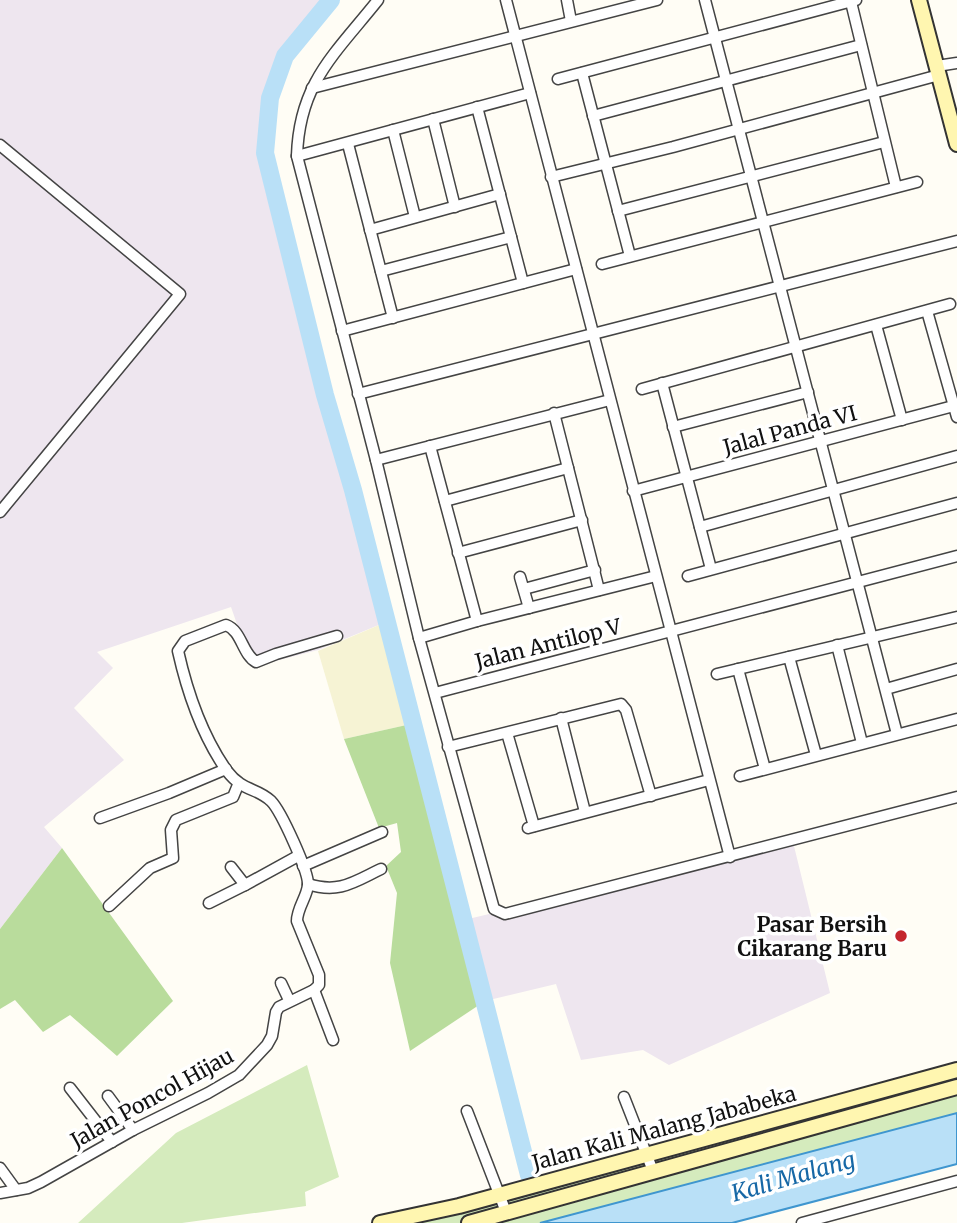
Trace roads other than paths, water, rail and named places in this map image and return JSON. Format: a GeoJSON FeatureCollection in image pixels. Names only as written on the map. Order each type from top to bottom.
{"type":"FeatureCollection","features":[{"type":"Feature","properties":{"kind":"main road"},"geometry":{"type":"LineString","coordinates":[[919,0],[957,144]]}},
{"type":"Feature","properties":{"kind":"main road","name":"Jalan Kali Malang Jababeka"},"geometry":{"type":"LineString","coordinates":[[380,1223],[505,1193],[957,1070]]}},
{"type":"Feature","properties":{"kind":"main road","name":"Jalan Kali Malang Jababeka"},"geometry":{"type":"LineString","coordinates":[[469,1223],[957,1087]]}},
{"type":"Feature","properties":{"kind":"street"},"geometry":{"type":"LineString","coordinates":[[378,0],[324,66],[312,88],[300,117],[297,156],[419,638],[492,905],[505,914],[730,857],[906,808],[957,797]]}},
{"type":"Feature","properties":{"kind":"street"},"geometry":{"type":"LineString","coordinates":[[506,0],[730,857]]}},
{"type":"Feature","properties":{"kind":"street"},"geometry":{"type":"LineString","coordinates":[[567,0],[572,21]]}},
{"type":"Feature","properties":{"kind":"street"},"geometry":{"type":"LineString","coordinates":[[312,88],[657,0]]}},
{"type":"Feature","properties":{"kind":"street"},"geometry":{"type":"LineString","coordinates":[[705,0],[897,734]]}},
{"type":"Feature","properties":{"kind":"street"},"geometry":{"type":"LineString","coordinates":[[558,79],[854,1],[861,45],[896,187]]}},
{"type":"Feature","properties":{"kind":"street"},"geometry":{"type":"LineString","coordinates":[[593,116],[861,45]]}},
{"type":"Feature","properties":{"kind":"street"},"geometry":{"type":"LineString","coordinates":[[551,177],[873,92],[957,63]]}},
{"type":"Feature","properties":{"kind":"street"},"geometry":{"type":"LineString","coordinates":[[582,73],[630,256]]}},
{"type":"Feature","properties":{"kind":"street"},"geometry":{"type":"LineString","coordinates":[[297,156],[530,93]]}},
{"type":"Feature","properties":{"kind":"street"},"geometry":{"type":"LineString","coordinates":[[477,107],[523,284]]}},
{"type":"Feature","properties":{"kind":"street"},"geometry":{"type":"LineString","coordinates":[[433,119],[455,207]]}},
{"type":"Feature","properties":{"kind":"street"},"geometry":{"type":"LineString","coordinates":[[393,131],[415,217]]}},
{"type":"Feature","properties":{"kind":"street"},"geometry":{"type":"LineString","coordinates":[[618,211],[884,142]]}},
{"type":"Feature","properties":{"kind":"street"},"geometry":{"type":"LineString","coordinates":[[348,144],[393,318]]}},
{"type":"Feature","properties":{"kind":"street"},"geometry":{"type":"LineString","coordinates":[[0,145],[180,295],[0,512]]}},
{"type":"Feature","properties":{"kind":"street"},"geometry":{"type":"LineString","coordinates":[[602,264],[917,182]]}},
{"type":"Feature","properties":{"kind":"street"},"geometry":{"type":"LineString","coordinates":[[370,230],[500,194]]}},
{"type":"Feature","properties":{"kind":"street"},"geometry":{"type":"LineString","coordinates":[[381,271],[511,237]]}},
{"type":"Feature","properties":{"kind":"street"},"geometry":{"type":"LineString","coordinates":[[358,394],[957,242]]}},
{"type":"Feature","properties":{"kind":"street"},"geometry":{"type":"LineString","coordinates":[[342,331],[576,270]]}},
{"type":"Feature","properties":{"kind":"street"},"geometry":{"type":"LineString","coordinates":[[642,389],[950,304]]}},
{"type":"Feature","properties":{"kind":"street"},"geometry":{"type":"LineString","coordinates":[[927,311],[956,410]]}},
{"type":"Feature","properties":{"kind":"street"},"geometry":{"type":"LineString","coordinates":[[876,325],[902,420]]}},
{"type":"Feature","properties":{"kind":"street"},"geometry":{"type":"LineString","coordinates":[[662,383],[711,569]]}},
{"type":"Feature","properties":{"kind":"street"},"geometry":{"type":"LineString","coordinates":[[673,427],[808,392]]}},
{"type":"Feature","properties":{"kind":"street"},"geometry":{"type":"LineString","coordinates":[[376,460],[610,400]]}},
{"type":"Feature","properties":{"kind":"street","name":"Jalal Panda VI"},"geometry":{"type":"LineString","coordinates":[[634,491],[902,420],[956,410]]}},
{"type":"Feature","properties":{"kind":"street"},"geometry":{"type":"LineString","coordinates":[[554,414],[599,590]]}},
{"type":"Feature","properties":{"kind":"street"},"geometry":{"type":"LineString","coordinates":[[430,446],[477,621]]}},
{"type":"Feature","properties":{"kind":"street"},"geometry":{"type":"LineString","coordinates":[[700,527],[957,456]]}},
{"type":"Feature","properties":{"kind":"street"},"geometry":{"type":"LineString","coordinates":[[445,501],[568,468]]}},
{"type":"Feature","properties":{"kind":"street"},"geometry":{"type":"LineString","coordinates":[[688,576],[957,503]]}},
{"type":"Feature","properties":{"kind":"street"},"geometry":{"type":"LineString","coordinates":[[458,552],[582,520]]}},
{"type":"Feature","properties":{"kind":"street","name":"Jalan Antilop V"},"geometry":{"type":"LineString","coordinates":[[435,693],[957,556]]}},
{"type":"Feature","properties":{"kind":"street"},"geometry":{"type":"LineString","coordinates":[[524,589],[594,570]]}},
{"type":"Feature","properties":{"kind":"street"},"geometry":{"type":"LineString","coordinates":[[419,638],[656,576]]}},
{"type":"Feature","properties":{"kind":"street"},"geometry":{"type":"LineString","coordinates":[[520,577],[529,608]]}},
{"type":"Feature","properties":{"kind":"street"},"geometry":{"type":"LineString","coordinates":[[717,674],[957,617]]}},
{"type":"Feature","properties":{"kind":"street"},"geometry":{"type":"LineString","coordinates":[[281,983],[289,1000],[314,990],[319,985],[319,975],[297,921],[308,884],[301,861],[280,814],[272,803],[238,785],[226,769],[201,719],[182,667],[179,648],[185,641],[226,625],[234,630],[256,662],[337,636]]}},
{"type":"Feature","properties":{"kind":"street"},"geometry":{"type":"LineString","coordinates":[[837,645],[862,743]]}},
{"type":"Feature","properties":{"kind":"street"},"geometry":{"type":"LineString","coordinates":[[789,657],[816,755]]}},
{"type":"Feature","properties":{"kind":"street"},"geometry":{"type":"LineString","coordinates":[[738,669],[765,769]]}},
{"type":"Feature","properties":{"kind":"street"},"geometry":{"type":"LineString","coordinates":[[886,689],[957,669]]}},
{"type":"Feature","properties":{"kind":"street"},"geometry":{"type":"LineString","coordinates":[[448,747],[617,703],[624,706],[651,796]]}},
{"type":"Feature","properties":{"kind":"street"},"geometry":{"type":"LineString","coordinates":[[561,718],[584,812]]}},
{"type":"Feature","properties":{"kind":"street"},"geometry":{"type":"LineString","coordinates":[[740,776],[957,719]]}},
{"type":"Feature","properties":{"kind":"street"},"geometry":{"type":"LineString","coordinates":[[507,733],[531,827],[709,780]]}},
{"type":"Feature","properties":{"kind":"street"},"geometry":{"type":"LineString","coordinates":[[100,818],[226,769]]}},
{"type":"Feature","properties":{"kind":"street"},"geometry":{"type":"LineString","coordinates":[[109,906],[150,868],[173,858],[171,830],[176,820],[233,797],[238,785]]}},
{"type":"Feature","properties":{"kind":"street"},"geometry":{"type":"LineString","coordinates":[[209,903],[301,861],[382,832]]}},
{"type":"Feature","properties":{"kind":"street"},"geometry":{"type":"LineString","coordinates":[[231,867],[245,885]]}},
{"type":"Feature","properties":{"kind":"street"},"geometry":{"type":"LineString","coordinates":[[308,884],[335,889],[381,869]]}},
{"type":"Feature","properties":{"kind":"street"},"geometry":{"type":"LineString","coordinates":[[314,990],[333,1040]]}},
{"type":"Feature","properties":{"kind":"street","name":"Jalan Poncol Hijau"},"geometry":{"type":"LineString","coordinates":[[0,1193],[41,1182],[239,1075],[267,1045],[272,1036],[276,1012],[289,1000]]}},
{"type":"Feature","properties":{"kind":"street"},"geometry":{"type":"LineString","coordinates":[[70,1088],[112,1142]]}},
{"type":"Feature","properties":{"kind":"street"},"geometry":{"type":"LineString","coordinates":[[108,1096],[133,1130]]}},
{"type":"Feature","properties":{"kind":"street"},"geometry":{"type":"LineString","coordinates":[[624,1097],[653,1171]]}},
{"type":"Feature","properties":{"kind":"street"},"geometry":{"type":"LineString","coordinates":[[467,1111],[512,1210]]}},
{"type":"Feature","properties":{"kind":"street"},"geometry":{"type":"LineString","coordinates":[[0,1168],[16,1190]]}},
{"type":"Feature","properties":{"kind":"street"},"geometry":{"type":"LineString","coordinates":[[802,1223],[957,1181]]}},
{"type":"Feature","properties":{"kind":"water","name":"Kali Malang"},"geometry":{"type":"Polygon","coordinates":[[[957,1113],[957,1164],[732,1223],[540,1223],[957,1113]]]}},
{"type":"Feature","properties":{"kind":"waterway"},"geometry":{"type":"LineString","coordinates":[[331,0],[285,56],[270,98],[265,153],[325,395],[353,490],[529,1175]]}},
{"type":"Feature","properties":{"kind":"place","name":"Pasar Bersih Cikarang Baru"},"geometry":{"type":"Point","coordinates":[901,936]}}]}
